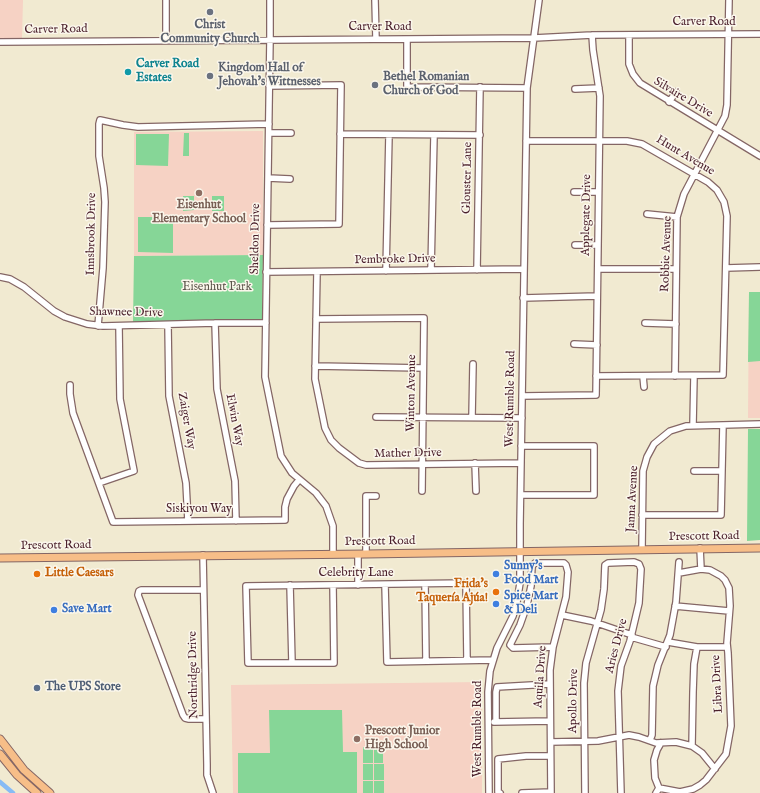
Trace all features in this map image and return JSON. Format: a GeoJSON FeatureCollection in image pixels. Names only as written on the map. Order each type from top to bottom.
{"type":"FeatureCollection","features":[{"type":"Feature","properties":{"kind":"main road","name":"Prescott Road"},"geometry":{"type":"LineString","coordinates":[[0,558],[760,548]]}},
{"type":"Feature","properties":{"kind":"main road"},"geometry":{"type":"LineString","coordinates":[[0,739],[24,770],[50,793]]}},
{"type":"Feature","properties":{"kind":"main road"},"geometry":{"type":"LineString","coordinates":[[0,754],[17,775],[37,793]]}},
{"type":"Feature","properties":{"kind":"main road"},"geometry":{"type":"LineString","coordinates":[[25,782],[42,793]]}},
{"type":"Feature","properties":{"kind":"street"},"geometry":{"type":"LineString","coordinates":[[166,0],[166,41]]}},
{"type":"Feature","properties":{"kind":"street","name":"Sheldon Drive"},"geometry":{"type":"LineString","coordinates":[[270,0],[265,377],[279,447],[286,465],[299,480],[316,493],[329,512],[333,526],[334,554]]}},
{"type":"Feature","properties":{"kind":"street"},"geometry":{"type":"LineString","coordinates":[[375,0],[376,39]]}},
{"type":"Feature","properties":{"kind":"street","name":"West Rumble Road"},"geometry":{"type":"LineString","coordinates":[[489,793],[493,722],[488,692],[493,660],[518,602],[520,583],[527,88],[539,0]]}},
{"type":"Feature","properties":{"kind":"street","name":"Robbie Avenue"},"geometry":{"type":"LineString","coordinates":[[675,376],[678,217],[684,194],[723,122],[727,110],[729,0]]}},
{"type":"Feature","properties":{"kind":"street","name":"Carver Road"},"geometry":{"type":"LineString","coordinates":[[0,42],[534,38],[629,34],[760,34]]}},
{"type":"Feature","properties":{"kind":"street","name":"Silvaire Drive"},"geometry":{"type":"LineString","coordinates":[[629,34],[629,64],[633,74],[645,88],[760,156]]}},
{"type":"Feature","properties":{"kind":"street","name":"Applegate Drive"},"geometry":{"type":"LineString","coordinates":[[522,396],[596,395],[599,88],[592,35]]}},
{"type":"Feature","properties":{"kind":"street"},"geometry":{"type":"LineString","coordinates":[[407,39],[407,87],[527,88]]}},
{"type":"Feature","properties":{"kind":"street"},"geometry":{"type":"LineString","coordinates":[[267,225],[339,224],[341,85],[269,86]]}},
{"type":"Feature","properties":{"kind":"street","name":"Glouster Lane"},"geometry":{"type":"LineString","coordinates":[[477,270],[480,87]]}},
{"type":"Feature","properties":{"kind":"street"},"geometry":{"type":"LineString","coordinates":[[576,89],[599,88]]}},
{"type":"Feature","properties":{"kind":"street"},"geometry":{"type":"LineString","coordinates":[[669,102],[676,92]]}},
{"type":"Feature","properties":{"kind":"street","name":"Innsbrook Drive"},"geometry":{"type":"LineString","coordinates":[[98,326],[104,268],[105,202],[99,156],[100,120],[123,126],[138,127],[269,124]]}},
{"type":"Feature","properties":{"kind":"street"},"geometry":{"type":"LineString","coordinates":[[269,133],[290,133]]}},
{"type":"Feature","properties":{"kind":"street"},"geometry":{"type":"LineString","coordinates":[[340,134],[361,133],[434,136],[480,135]]}},
{"type":"Feature","properties":{"kind":"street"},"geometry":{"type":"LineString","coordinates":[[386,271],[389,135]]}},
{"type":"Feature","properties":{"kind":"street"},"geometry":{"type":"LineString","coordinates":[[431,270],[434,136]]}},
{"type":"Feature","properties":{"kind":"street","name":"Hunt Avenue"},"geometry":{"type":"LineString","coordinates":[[526,141],[627,141],[642,144],[713,185],[724,202],[726,216],[723,375],[694,376]]}},
{"type":"Feature","properties":{"kind":"street"},"geometry":{"type":"LineString","coordinates":[[268,178],[290,179]]}},
{"type":"Feature","properties":{"kind":"street"},"geometry":{"type":"LineString","coordinates":[[574,192],[598,192]]}},
{"type":"Feature","properties":{"kind":"street"},"geometry":{"type":"LineString","coordinates":[[647,214],[678,217]]}},
{"type":"Feature","properties":{"kind":"street"},"geometry":{"type":"LineString","coordinates":[[575,245],[598,245]]}},
{"type":"Feature","properties":{"kind":"street"},"geometry":{"type":"LineString","coordinates":[[726,268],[760,268]]}},
{"type":"Feature","properties":{"kind":"street","name":"Pembroke Drive"},"geometry":{"type":"LineString","coordinates":[[266,272],[524,269]]}},
{"type":"Feature","properties":{"kind":"street"},"geometry":{"type":"LineString","coordinates":[[598,269],[676,269]]}},
{"type":"Feature","properties":{"kind":"street","name":"Mather Drive"},"geometry":{"type":"LineString","coordinates":[[317,272],[315,379],[325,428],[331,440],[339,448],[359,463],[366,466],[521,462]]}},
{"type":"Feature","properties":{"kind":"street","name":"Shawnee Drive"},"geometry":{"type":"LineString","coordinates":[[0,277],[10,279],[24,286],[46,306],[63,316],[98,326],[266,323]]}},
{"type":"Feature","properties":{"kind":"street"},"geometry":{"type":"LineString","coordinates":[[523,298],[597,296]]}},
{"type":"Feature","properties":{"kind":"street","name":"Winton Avenue"},"geometry":{"type":"LineString","coordinates":[[316,320],[424,318],[422,491]]}},
{"type":"Feature","properties":{"kind":"street","name":"Elwin Way"},"geometry":{"type":"LineString","coordinates":[[216,323],[217,389],[235,481],[236,521]]}},
{"type":"Feature","properties":{"kind":"street"},"geometry":{"type":"LineString","coordinates":[[645,323],[676,324]]}},
{"type":"Feature","properties":{"kind":"street","name":"Zaiger Way"},"geometry":{"type":"LineString","coordinates":[[168,325],[169,396],[186,483],[188,521]]}},
{"type":"Feature","properties":{"kind":"street"},"geometry":{"type":"LineString","coordinates":[[70,385],[70,394],[74,413],[99,483],[134,470],[120,399],[119,326]]}},
{"type":"Feature","properties":{"kind":"street"},"geometry":{"type":"LineString","coordinates":[[574,344],[597,345]]}},
{"type":"Feature","properties":{"kind":"street"},"geometry":{"type":"LineString","coordinates":[[472,417],[473,364]]}},
{"type":"Feature","properties":{"kind":"street"},"geometry":{"type":"LineString","coordinates":[[316,366],[423,368]]}},
{"type":"Feature","properties":{"kind":"street"},"geometry":{"type":"LineString","coordinates":[[596,376],[694,376],[693,425]]}},
{"type":"Feature","properties":{"kind":"street"},"geometry":{"type":"LineString","coordinates":[[643,376],[644,388]]}},
{"type":"Feature","properties":{"kind":"street"},"geometry":{"type":"LineString","coordinates":[[376,417],[522,418]]}},
{"type":"Feature","properties":{"kind":"street","name":"Janna Avenue"},"geometry":{"type":"LineString","coordinates":[[642,550],[643,471],[654,444],[664,434],[678,428],[693,425],[760,424]]}},
{"type":"Feature","properties":{"kind":"street"},"geometry":{"type":"LineString","coordinates":[[642,515],[721,515],[723,425]]}},
{"type":"Feature","properties":{"kind":"street"},"geometry":{"type":"LineString","coordinates":[[521,446],[594,446],[594,495],[521,495]]}},
{"type":"Feature","properties":{"kind":"street"},"geometry":{"type":"LineString","coordinates":[[475,463],[476,491]]}},
{"type":"Feature","properties":{"kind":"street"},"geometry":{"type":"LineString","coordinates":[[694,471],[722,471]]}},
{"type":"Feature","properties":{"kind":"street","name":"Siskiyou Way"},"geometry":{"type":"LineString","coordinates":[[99,483],[113,522],[236,521],[285,520],[285,507],[287,499],[299,480]]}},
{"type":"Feature","properties":{"kind":"street"},"geometry":{"type":"LineString","coordinates":[[358,585],[362,554],[366,496],[376,496]]}},
{"type":"Feature","properties":{"kind":"street"},"geometry":{"type":"LineString","coordinates":[[700,548],[701,570]]}},
{"type":"Feature","properties":{"kind":"street","name":"Northridge Drive"},"geometry":{"type":"LineString","coordinates":[[203,555],[207,775],[213,793]]}},
{"type":"Feature","properties":{"kind":"street","name":"Aries Drive"},"geometry":{"type":"LineString","coordinates":[[606,564],[634,562],[641,566],[639,603],[619,676],[618,737],[621,793]]}},
{"type":"Feature","properties":{"kind":"street"},"geometry":{"type":"LineString","coordinates":[[650,740],[652,735],[652,700],[655,677],[667,644],[675,606],[679,562]]}},
{"type":"Feature","properties":{"kind":"street","name":"Aquila Drive"},"geometry":{"type":"LineString","coordinates":[[551,793],[550,684],[553,647],[562,615],[568,584],[568,572],[566,565],[561,563],[535,563],[533,564],[532,569],[530,595],[527,605],[520,625],[510,645],[513,648],[553,647]]}},
{"type":"Feature","properties":{"kind":"street","name":"Apollo Drive"},"geometry":{"type":"LineString","coordinates":[[585,793],[585,670],[598,624],[603,599],[606,564]]}},
{"type":"Feature","properties":{"kind":"street","name":"Libra Drive"},"geometry":{"type":"LineString","coordinates":[[657,791],[680,792],[693,788],[706,780],[726,754],[731,726],[727,647],[730,596],[727,584],[719,574],[710,570],[679,573]]}},
{"type":"Feature","properties":{"kind":"street","name":"Celebrity Lane"},"geometry":{"type":"LineString","coordinates":[[292,663],[248,663],[246,586],[466,583],[467,660]]}},
{"type":"Feature","properties":{"kind":"street"},"geometry":{"type":"LineString","coordinates":[[425,584],[426,661]]}},
{"type":"Feature","properties":{"kind":"street"},"geometry":{"type":"LineString","coordinates":[[290,585],[292,663],[334,663],[333,585]]}},
{"type":"Feature","properties":{"kind":"street"},"geometry":{"type":"LineString","coordinates":[[385,585],[387,662],[493,660]]}},
{"type":"Feature","properties":{"kind":"street"},"geometry":{"type":"LineString","coordinates":[[204,590],[144,590],[139,591],[139,598],[183,715],[185,718],[206,719]]}},
{"type":"Feature","properties":{"kind":"street"},"geometry":{"type":"LineString","coordinates":[[675,606],[729,611]]}},
{"type":"Feature","properties":{"kind":"street"},"geometry":{"type":"LineString","coordinates":[[562,615],[598,624],[631,636],[667,644],[697,647],[727,647]]}},
{"type":"Feature","properties":{"kind":"street"},"geometry":{"type":"LineString","coordinates":[[692,746],[694,664],[697,647]]}},
{"type":"Feature","properties":{"kind":"street"},"geometry":{"type":"LineString","coordinates":[[550,684],[497,686],[493,722],[550,721]]}},
{"type":"Feature","properties":{"kind":"street"},"geometry":{"type":"LineString","coordinates":[[551,742],[598,741],[629,735],[656,743],[676,742],[692,746],[702,753],[715,769]]}},
{"type":"Feature","properties":{"kind":"street"},"geometry":{"type":"LineString","coordinates":[[657,791],[654,760],[661,743]]}},
{"type":"Feature","properties":{"kind":"street"},"geometry":{"type":"LineString","coordinates":[[499,793],[498,759],[526,756],[550,756]]}},
{"type":"Feature","properties":{"kind":"street"},"geometry":{"type":"LineString","coordinates":[[522,793],[551,793]]}},
{"type":"Feature","properties":{"kind":"shaded area"},"geometry":{"type":"Polygon","coordinates":[[[0,0],[23,0],[22,38],[0,38],[0,0]]]}},
{"type":"Feature","properties":{"kind":"shaded area","name":"Eisenhut Elementary School"},"geometry":{"type":"Polygon","coordinates":[[[263,131],[263,255],[134,256],[134,132],[263,131]]]}},
{"type":"Feature","properties":{"kind":"shaded area"},"geometry":{"type":"Polygon","coordinates":[[[749,292],[760,292],[760,418],[748,418],[749,292]]]}},
{"type":"Feature","properties":{"kind":"shaded area","name":"Prescott Junior High School"},"geometry":{"type":"Polygon","coordinates":[[[482,682],[482,793],[233,793],[231,685],[482,682]]]}},
{"type":"Feature","properties":{"kind":"green space"},"geometry":{"type":"Polygon","coordinates":[[[184,133],[189,133],[189,156],[183,156],[184,133]]]}},
{"type":"Feature","properties":{"kind":"green space"},"geometry":{"type":"Polygon","coordinates":[[[136,134],[169,134],[168,166],[136,165],[136,134]]]}},
{"type":"Feature","properties":{"kind":"green space"},"geometry":{"type":"Polygon","coordinates":[[[183,196],[194,196],[194,210],[183,211],[183,196]]]}},
{"type":"Feature","properties":{"kind":"green space"},"geometry":{"type":"Polygon","coordinates":[[[212,196],[224,196],[224,211],[212,211],[212,196]]]}},
{"type":"Feature","properties":{"kind":"green space"},"geometry":{"type":"Polygon","coordinates":[[[138,217],[173,217],[173,253],[138,252],[138,217]]]}},
{"type":"Feature","properties":{"kind":"green space","name":"Eisenhut Park"},"geometry":{"type":"Polygon","coordinates":[[[263,255],[262,320],[133,323],[134,256],[263,255]]]}},
{"type":"Feature","properties":{"kind":"green space"},"geometry":{"type":"Polygon","coordinates":[[[749,292],[760,292],[760,361],[748,362],[749,292]]]}},
{"type":"Feature","properties":{"kind":"green space"},"geometry":{"type":"Polygon","coordinates":[[[748,429],[760,429],[760,540],[747,541],[748,429]]]}},
{"type":"Feature","properties":{"kind":"green space"},"geometry":{"type":"Polygon","coordinates":[[[269,710],[342,710],[343,752],[357,752],[357,793],[238,793],[238,753],[270,753],[269,710]]]}},
{"type":"Feature","properties":{"kind":"green space"},"geometry":{"type":"Polygon","coordinates":[[[363,747],[373,747],[373,763],[363,763],[363,747]]]}},
{"type":"Feature","properties":{"kind":"green space"},"geometry":{"type":"Polygon","coordinates":[[[374,747],[383,747],[383,763],[374,763],[374,747]]]}},
{"type":"Feature","properties":{"kind":"green space"},"geometry":{"type":"Polygon","coordinates":[[[363,764],[373,764],[373,780],[363,780],[363,764]]]}},
{"type":"Feature","properties":{"kind":"green space"},"geometry":{"type":"Polygon","coordinates":[[[374,764],[384,764],[384,780],[374,780],[374,764]]]}},
{"type":"Feature","properties":{"kind":"green space"},"geometry":{"type":"Polygon","coordinates":[[[363,781],[373,781],[373,793],[363,793],[363,781]]]}},
{"type":"Feature","properties":{"kind":"green space"},"geometry":{"type":"Polygon","coordinates":[[[374,781],[384,781],[384,793],[374,793],[374,781]]]}},
{"type":"Feature","properties":{"kind":"waterway"},"geometry":{"type":"LineString","coordinates":[[0,782],[13,793]]}},
{"type":"Feature","properties":{"kind":"place","name":"Christ Community Church"},"geometry":{"type":"Point","coordinates":[210,12]}},
{"type":"Feature","properties":{"kind":"place","name":"Carver Road Estates"},"geometry":{"type":"Point","coordinates":[128,72]}},
{"type":"Feature","properties":{"kind":"place","name":"Kingdom Hall of Jehovah's Wittnesses"},"geometry":{"type":"Point","coordinates":[210,76]}},
{"type":"Feature","properties":{"kind":"place","name":"Bethel Romanian Church of God"},"geometry":{"type":"Point","coordinates":[375,85]}},
{"type":"Feature","properties":{"kind":"place","name":"Eisenhut Elementary School"},"geometry":{"type":"Point","coordinates":[199,193]}},
{"type":"Feature","properties":{"kind":"place","name":"Little Caesars"},"geometry":{"type":"Point","coordinates":[37,574]}},
{"type":"Feature","properties":{"kind":"place","name":"Sunny's Food Mart"},"geometry":{"type":"Point","coordinates":[496,574]}},
{"type":"Feature","properties":{"kind":"place","name":"Frida's Taquería Ajúa!"},"geometry":{"type":"Point","coordinates":[496,592]}},
{"type":"Feature","properties":{"kind":"place","name":"Spice Mart & Deli"},"geometry":{"type":"Point","coordinates":[496,604]}},
{"type":"Feature","properties":{"kind":"place","name":"Save Mart"},"geometry":{"type":"Point","coordinates":[54,610]}},
{"type":"Feature","properties":{"kind":"place","name":"The UPS Store"},"geometry":{"type":"Point","coordinates":[37,688]}},
{"type":"Feature","properties":{"kind":"place","name":"Prescott Junior High School"},"geometry":{"type":"Point","coordinates":[357,739]}}]}
